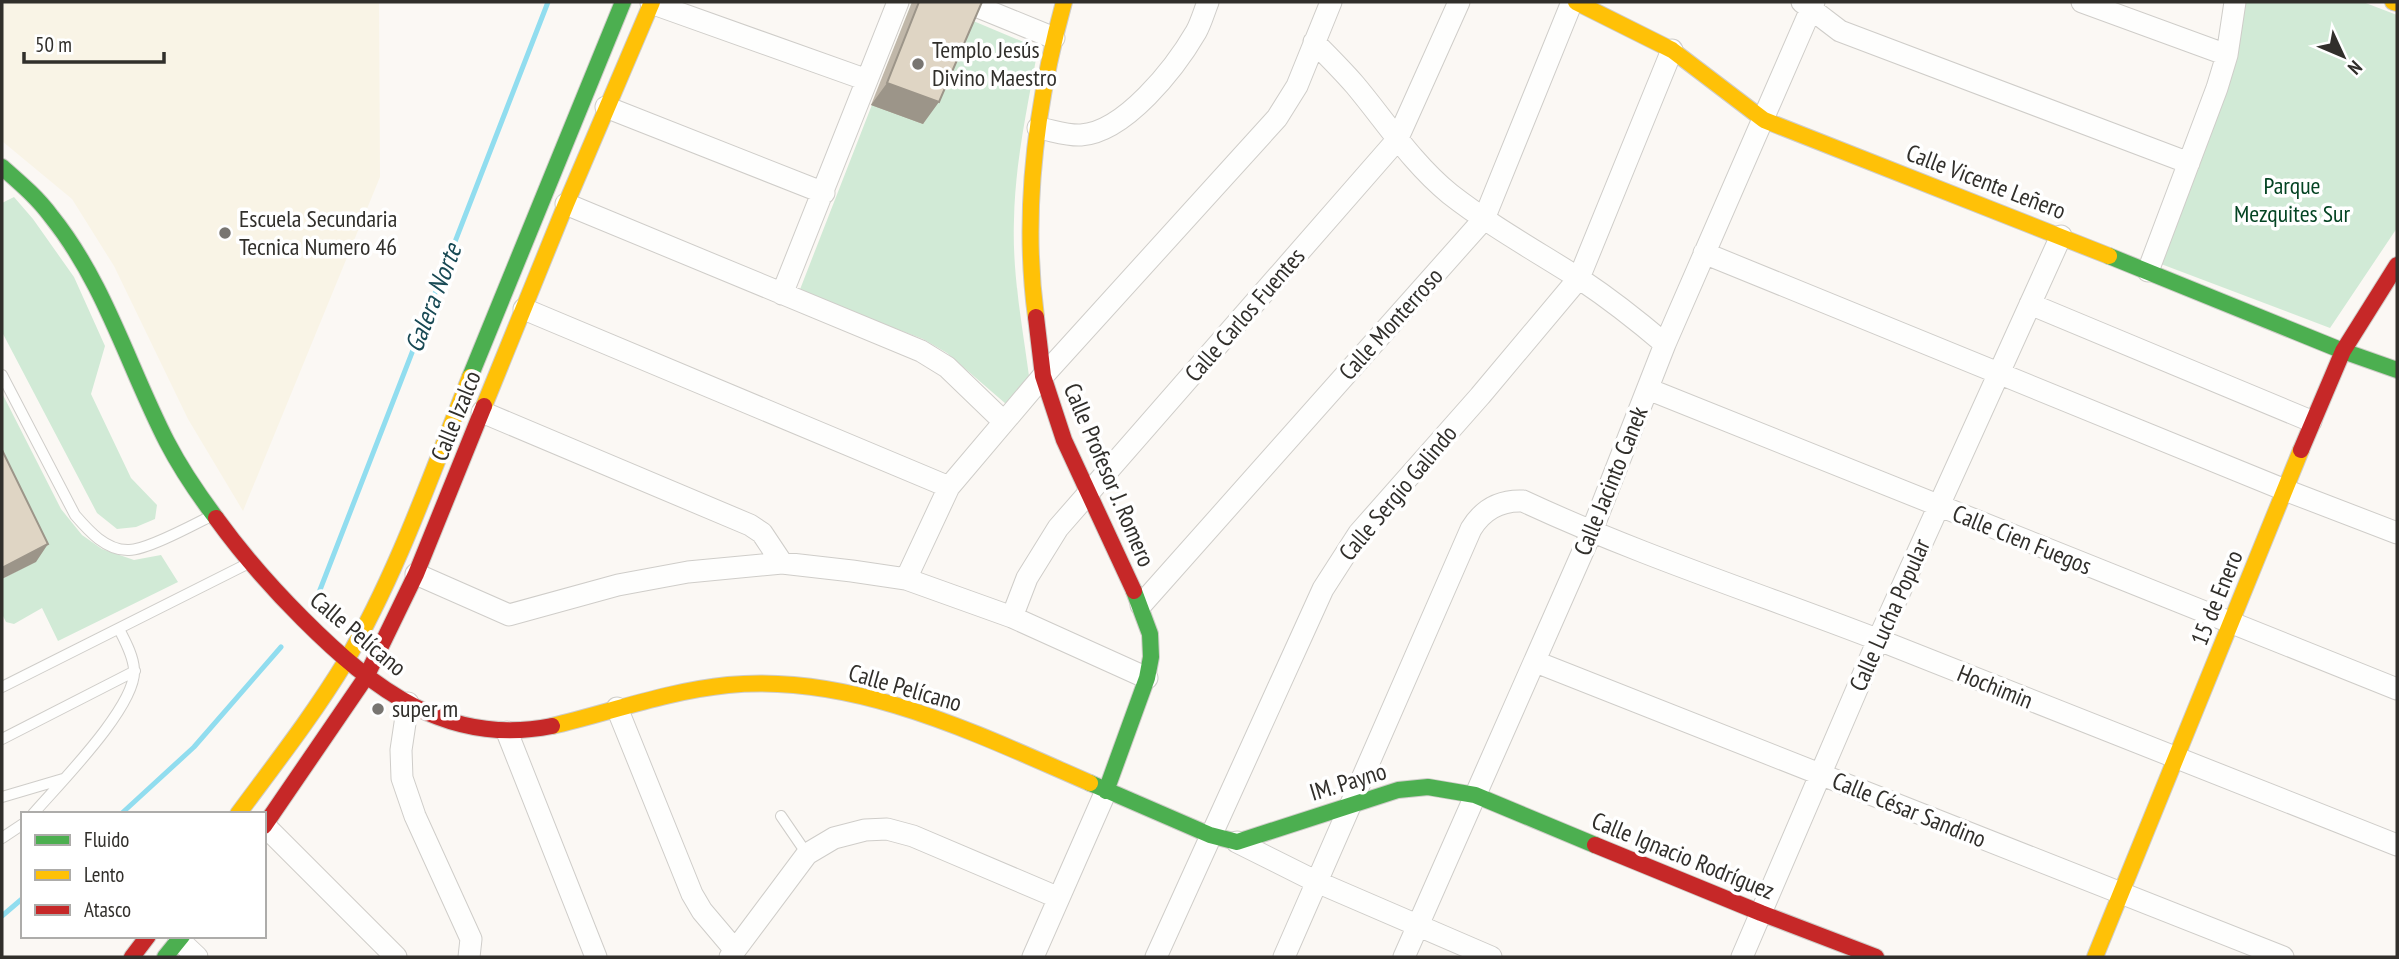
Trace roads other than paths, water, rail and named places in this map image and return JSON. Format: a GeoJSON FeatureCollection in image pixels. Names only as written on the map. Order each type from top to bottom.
{"type":"FeatureCollection","features":[{"type":"Feature","properties":{"kind":"main road","name":"Calle Izalco"},"geometry":{"type":"LineString","coordinates":[[238,812],[312,712],[346,660],[389,578],[622,2]]}},
{"type":"Feature","properties":{"kind":"main road","name":"Calle Izalco"},"geometry":{"type":"LineString","coordinates":[[266,825],[366,677],[416,574],[606,107],[652,2]]}},
{"type":"Feature","properties":{"kind":"main road","name":"Calle Profesor J. Romero"},"geometry":{"type":"LineString","coordinates":[[1064,2],[1054,38],[1038,128],[1030,207],[1031,280],[1042,376],[1064,440],[1142,604],[1150,634],[1151,657],[1147,678],[1106,791]]}},
{"type":"Feature","properties":{"kind":"main road","name":"Calle Vicente Leñero"},"geometry":{"type":"LineString","coordinates":[[1574,2],[1672,50],[1764,120],[2061,236],[2343,351],[2397,370]]}},
{"type":"Feature","properties":{"kind":"main road","name":"Calle Pelícano"},"geometry":{"type":"LineString","coordinates":[[2,167],[18,179],[60,226],[102,297],[172,451],[249,563],[278,595],[346,660],[366,677],[408,703],[466,727],[508,732],[562,724],[667,695],[733,685],[791,684],[867,696],[980,735],[1210,835],[1237,842]]}},
{"type":"Feature","properties":{"kind":"main road","name":"15 de Enero"},"geometry":{"type":"LineString","coordinates":[[2095,957],[2311,421],[2343,351],[2397,265]]}},
{"type":"Feature","properties":{"kind":"main road","name":"IM. Payno"},"geometry":{"type":"LineString","coordinates":[[1237,842],[1352,803],[1421,786],[1440,786],[1475,796]]}},
{"type":"Feature","properties":{"kind":"main road","name":"Calle Ignacio Rodríguez"},"geometry":{"type":"LineString","coordinates":[[1475,796],[1761,914],[1876,957]]}},
{"type":"Feature","properties":{"kind":"main road"},"geometry":{"type":"LineString","coordinates":[[132,957],[146,938]]}},
{"type":"Feature","properties":{"kind":"main road"},"geometry":{"type":"LineString","coordinates":[[165,957],[180,938]]}},
{"type":"Feature","properties":{"kind":"street"},"geometry":{"type":"LineString","coordinates":[[652,2],[867,80]]}},
{"type":"Feature","properties":{"kind":"street"},"geometry":{"type":"LineString","coordinates":[[782,294],[898,2]]}},
{"type":"Feature","properties":{"kind":"street"},"geometry":{"type":"LineString","coordinates":[[966,2],[1054,38]]}},
{"type":"Feature","properties":{"kind":"street"},"geometry":{"type":"LineString","coordinates":[[1038,128],[1079,136],[1112,126],[1131,112],[1165,75],[1197,32],[1208,2]]}},
{"type":"Feature","properties":{"kind":"street"},"geometry":{"type":"LineString","coordinates":[[906,579],[949,487],[1042,376],[1277,118],[1297,86],[1331,2]]}},
{"type":"Feature","properties":{"kind":"street","name":"Calle Carlos Fuentes"},"geometry":{"type":"LineString","coordinates":[[1012,617],[1027,578],[1058,528],[1396,141],[1459,2]]}},
{"type":"Feature","properties":{"kind":"street","name":"Calle Monterroso"},"geometry":{"type":"LineString","coordinates":[[1142,604],[1484,219],[1574,2]]}},
{"type":"Feature","properties":{"kind":"street"},"geometry":{"type":"LineString","coordinates":[[2082,2],[2227,55]]}},
{"type":"Feature","properties":{"kind":"street"},"geometry":{"type":"LineString","coordinates":[[2148,271],[2227,55],[2235,2]]}},
{"type":"Feature","properties":{"kind":"street"},"geometry":{"type":"LineString","coordinates":[[1809,4],[1840,31],[2189,163]]}},
{"type":"Feature","properties":{"kind":"street","name":"Calle Jacinto Canek"},"geometry":{"type":"LineString","coordinates":[[1404,957],[1591,533],[1665,344],[1764,120],[1809,4]]}},
{"type":"Feature","properties":{"kind":"street"},"geometry":{"type":"LineString","coordinates":[[1314,42],[1355,86],[1396,141],[1441,186],[1484,219],[1541,257],[1579,278],[1630,314],[1665,344]]}},
{"type":"Feature","properties":{"kind":"street","name":"Calle Sergio Galindo"},"geometry":{"type":"LineString","coordinates":[[1156,957],[1323,589],[1359,533],[1480,396],[1579,278],[1672,50]]}},
{"type":"Feature","properties":{"kind":"street"},"geometry":{"type":"LineString","coordinates":[[606,107],[824,193]]}},
{"type":"Feature","properties":{"kind":"street"},"geometry":{"type":"LineString","coordinates":[[566,204],[921,351],[947,367],[1003,421]]}},
{"type":"Feature","properties":{"kind":"street","name":"Calle Lucha Popular"},"geometry":{"type":"LineString","coordinates":[[1742,957],[1878,640],[2061,236]]}},
{"type":"Feature","properties":{"kind":"street"},"geometry":{"type":"LineString","coordinates":[[1704,253],[2285,491],[2397,533]]}},
{"type":"Feature","properties":{"kind":"street"},"geometry":{"type":"LineString","coordinates":[[2030,304],[2311,421]]}},
{"type":"Feature","properties":{"kind":"street"},"geometry":{"type":"LineString","coordinates":[[524,309],[949,487]]}},
{"type":"Feature","properties":{"kind":"street","name":"Calle Cien Fuegos"},"geometry":{"type":"LineString","coordinates":[[1648,389],[2397,689]]}},
{"type":"Feature","properties":{"kind":"street"},"geometry":{"type":"LineString","coordinates":[[482,412],[750,525],[762,533],[782,563]]}},
{"type":"Feature","properties":{"kind":"street","name":"Hochimin"},"geometry":{"type":"LineString","coordinates":[[1284,957],[1471,529],[1482,514],[1501,503],[1523,501],[1591,533],[1878,640],[2176,760],[2397,845]]}},
{"type":"Feature","properties":{"kind":"street"},"geometry":{"type":"LineString","coordinates":[[416,574],[509,615],[618,585],[676,574],[782,563],[906,579],[1012,617],[1147,678]]}},
{"type":"Feature","properties":{"kind":"street","name":"Calle César Sandino"},"geometry":{"type":"LineString","coordinates":[[1536,662],[2283,957]]}},
{"type":"Feature","properties":{"kind":"street"},"geometry":{"type":"LineString","coordinates":[[408,703],[401,750],[402,778],[415,816],[471,939],[469,957]]}},
{"type":"Feature","properties":{"kind":"street"},"geometry":{"type":"LineString","coordinates":[[617,708],[692,894],[732,953],[807,854],[834,838],[865,830],[887,830],[913,836],[1059,898]]}},
{"type":"Feature","properties":{"kind":"street"},"geometry":{"type":"LineString","coordinates":[[508,732],[596,957]]}},
{"type":"Feature","properties":{"kind":"street"},"geometry":{"type":"LineString","coordinates":[[1033,957],[1106,791]]}},
{"type":"Feature","properties":{"kind":"street"},"geometry":{"type":"LineString","coordinates":[[266,827],[396,957]]}},
{"type":"Feature","properties":{"kind":"street"},"geometry":{"type":"LineString","coordinates":[[1237,842],[1317,882],[1492,957]]}},
{"type":"Feature","properties":{"kind":"street"},"geometry":{"type":"LineString","coordinates":[[180,938],[197,957]]}},
{"type":"Feature","properties":{"kind":"lane"},"geometry":{"type":"LineString","coordinates":[[2,375],[75,514],[88,530],[104,542],[130,551],[214,515]]}},
{"type":"Feature","properties":{"kind":"lane"},"geometry":{"type":"LineString","coordinates":[[2,687],[249,563]]}},
{"type":"Feature","properties":{"kind":"lane"},"geometry":{"type":"LineString","coordinates":[[35,812],[119,712],[130,690],[135,671],[131,654],[119,629]]}},
{"type":"Feature","properties":{"kind":"lane"},"geometry":{"type":"LineString","coordinates":[[2,739],[135,671]]}},
{"type":"Feature","properties":{"kind":"lane"},"geometry":{"type":"LineString","coordinates":[[2,797],[63,779]]}},
{"type":"Feature","properties":{"kind":"lane"},"geometry":{"type":"LineString","coordinates":[[781,816],[807,854]]}},
{"type":"Feature","properties":{"kind":"lane"},"geometry":{"type":"LineString","coordinates":[[2,838],[21,825]]}},
{"type":"Feature","properties":{"kind":"waterway","name":"Galera Norte"},"geometry":{"type":"LineString","coordinates":[[318,595],[548,2]]}},
{"type":"Feature","properties":{"kind":"waterway","name":"Galera Norte"},"geometry":{"type":"LineString","coordinates":[[123,812],[194,747],[281,647]]}},
{"type":"Feature","properties":{"kind":"waterway","name":"Galera Norte"},"geometry":{"type":"LineString","coordinates":[[2,916],[21,900]]}},
{"type":"Feature","properties":{"kind":"place","name":"Templo Jesús Divino Maestro"},"geometry":{"type":"Point","coordinates":[918,64]}},
{"type":"Feature","properties":{"kind":"place","name":"Escuela Secundaria Tecnica Numero 46"},"geometry":{"type":"Point","coordinates":[225,233]}},
{"type":"Feature","properties":{"kind":"place","name":"super m"},"geometry":{"type":"Point","coordinates":[378,709]}},
{"type":"Feature","properties":{"kind":"park label","name":"Parque Mezquites Sur"},"geometry":{"type":"Point","coordinates":[2292,200]}}]}
